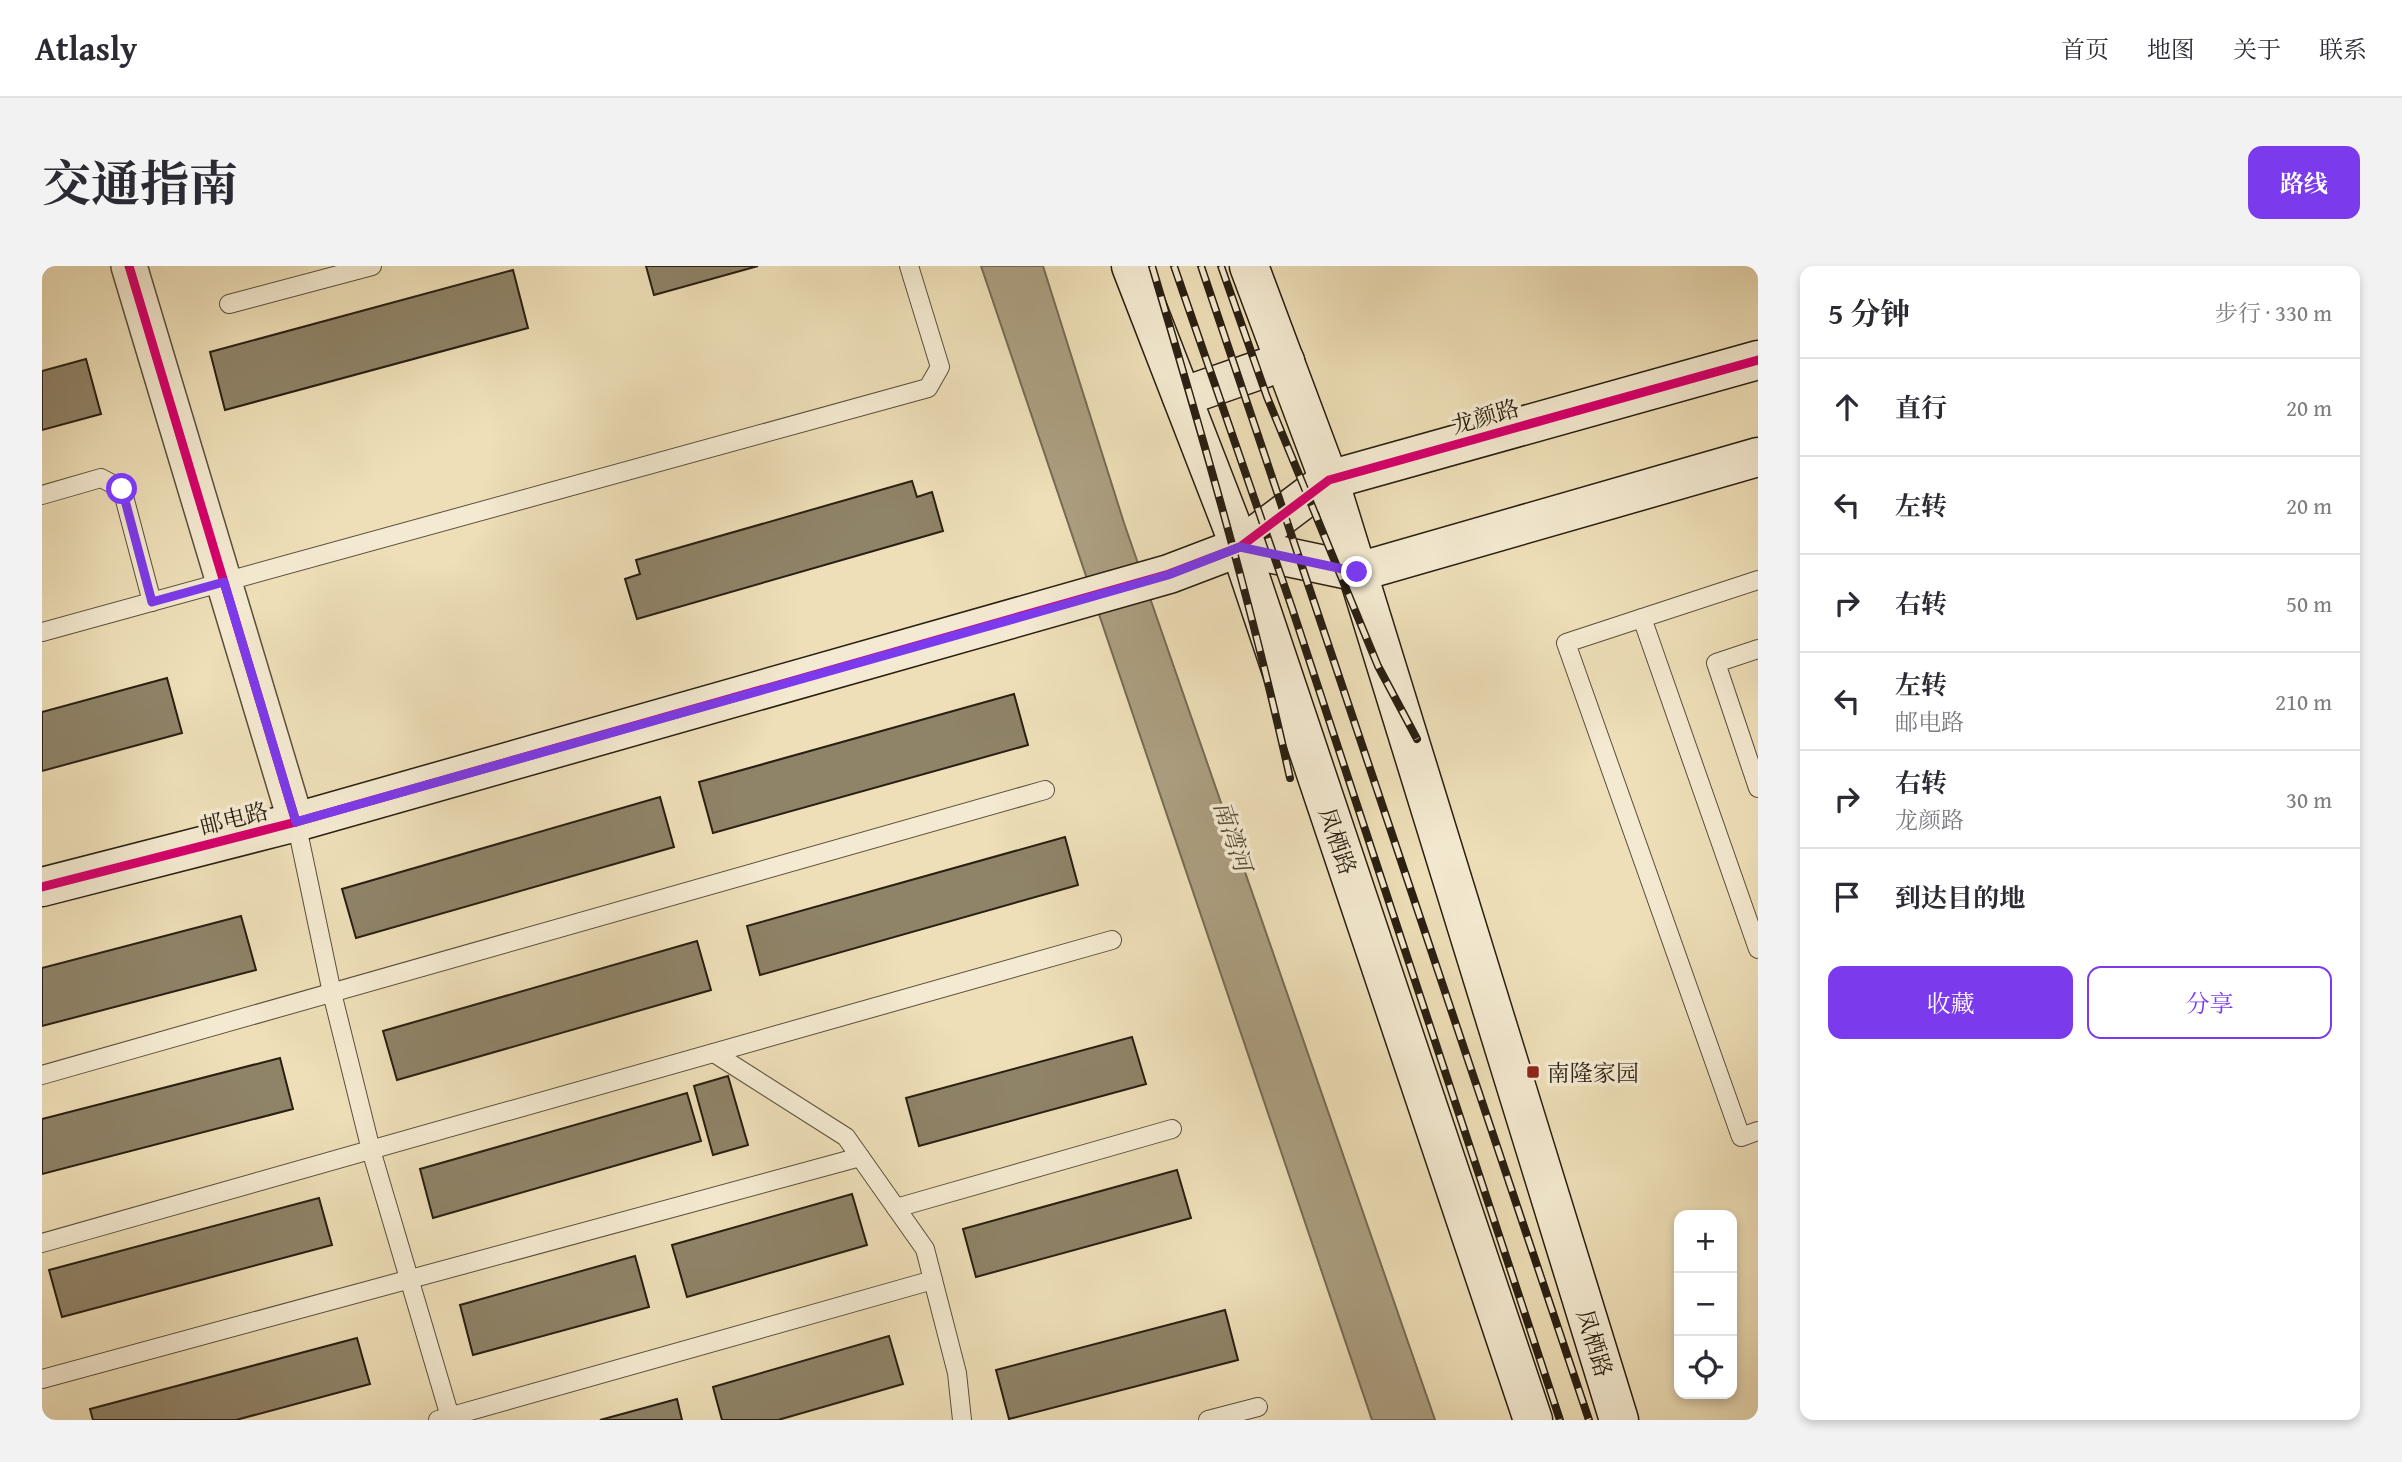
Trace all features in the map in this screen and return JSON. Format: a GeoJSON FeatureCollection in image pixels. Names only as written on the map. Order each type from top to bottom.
{"type":"FeatureCollection","features":[{"type":"Feature","properties":{"kind":"main road","name":"凤栖路"},"geometry":{"type":"LineString","coordinates":[[1131,266],[1240,547],[1533,1420]]}},
{"type":"Feature","properties":{"kind":"main road","name":"凤栖路"},"geometry":{"type":"LineString","coordinates":[[1249,266],[1329,480],[1619,1420]]}},
{"type":"Feature","properties":{"kind":"main road","name":"龙颜路"},"geometry":{"type":"LineString","coordinates":[[1240,547],[1329,480],[1758,360]]}},
{"type":"Feature","properties":{"kind":"main road"},"geometry":{"type":"LineString","coordinates":[[1182,397],[1285,361]]}},
{"type":"Feature","properties":{"kind":"main road"},"geometry":{"type":"LineString","coordinates":[[1240,547],[1357,572],[1758,457]]}},
{"type":"Feature","properties":{"kind":"main road","name":"邮电路"},"geometry":{"type":"LineString","coordinates":[[42,887],[296,822],[1056,607],[1168,575],[1240,547]]}},
{"type":"Feature","properties":{"kind":"street"},"geometry":{"type":"LineString","coordinates":[[130,266],[296,822]]}},
{"type":"Feature","properties":{"kind":"lane"},"geometry":{"type":"LineString","coordinates":[[229,304],[372,266]]}},
{"type":"Feature","properties":{"kind":"lane"},"geometry":{"type":"LineString","coordinates":[[42,632],[928,388],[940,367],[909,266]]}},
{"type":"Feature","properties":{"kind":"lane"},"geometry":{"type":"LineString","coordinates":[[42,495],[101,478],[122,489],[152,602]]}},
{"type":"Feature","properties":{"kind":"lane"},"geometry":{"type":"LineString","coordinates":[[1758,580],[1566,643],[1741,1137],[1758,1131]]}},
{"type":"Feature","properties":{"kind":"lane"},"geometry":{"type":"LineString","coordinates":[[1642,618],[1758,949]]}},
{"type":"Feature","properties":{"kind":"lane"},"geometry":{"type":"LineString","coordinates":[[1758,649],[1716,663],[1758,788]]}},
{"type":"Feature","properties":{"kind":"lane"},"geometry":{"type":"LineString","coordinates":[[42,1076],[1045,790]]}},
{"type":"Feature","properties":{"kind":"lane"},"geometry":{"type":"LineString","coordinates":[[296,822],[332,993],[371,1150],[446,1419],[933,1280]]}},
{"type":"Feature","properties":{"kind":"lane"},"geometry":{"type":"LineString","coordinates":[[42,1243],[1112,940]]}},
{"type":"Feature","properties":{"kind":"lane"},"geometry":{"type":"LineString","coordinates":[[714,1053],[846,1137],[925,1249],[957,1373],[962,1420]]}},
{"type":"Feature","properties":{"kind":"lane"},"geometry":{"type":"LineString","coordinates":[[896,1208],[1172,1129]]}},
{"type":"Feature","properties":{"kind":"lane"},"geometry":{"type":"LineString","coordinates":[[42,1379],[860,1157]]}},
{"type":"Feature","properties":{"kind":"lane"},"geometry":{"type":"LineString","coordinates":[[1208,1420],[1258,1407]]}},
{"type":"Feature","properties":{"kind":"shaded area"},"geometry":{"type":"Polygon","coordinates":[[[981,266],[1043,266],[1124,523],[1435,1420],[1372,1420],[981,266]]]}},
{"type":"Feature","properties":{"kind":"building"},"geometry":{"type":"Polygon","coordinates":[[[646,266],[758,266],[654,295],[646,266]]]}},
{"type":"Feature","properties":{"kind":"building"},"geometry":{"type":"Polygon","coordinates":[[[513,270],[528,328],[225,410],[210,352],[513,270]]]}},
{"type":"Feature","properties":{"kind":"building"},"geometry":{"type":"Polygon","coordinates":[[[86,359],[101,414],[42,430],[42,371],[86,359]]]}},
{"type":"Feature","properties":{"kind":"building"},"geometry":{"type":"Polygon","coordinates":[[[912,481],[917,497],[932,492],[943,531],[637,619],[625,579],[640,574],[636,560],[912,481]]]}},
{"type":"Feature","properties":{"kind":"building"},"geometry":{"type":"Polygon","coordinates":[[[167,678],[182,733],[42,771],[42,712],[167,678]]]}},
{"type":"Feature","properties":{"kind":"building"},"geometry":{"type":"Polygon","coordinates":[[[1014,694],[1028,745],[713,833],[699,782],[1014,694]]]}},
{"type":"Feature","properties":{"kind":"building"},"geometry":{"type":"Polygon","coordinates":[[[660,797],[674,847],[356,938],[342,889],[660,797]]]}},
{"type":"Feature","properties":{"kind":"building"},"geometry":{"type":"Polygon","coordinates":[[[1065,837],[1078,885],[760,975],[747,926],[1065,837]]]}},
{"type":"Feature","properties":{"kind":"building"},"geometry":{"type":"Polygon","coordinates":[[[241,916],[256,970],[42,1026],[42,968],[241,916]]]}},
{"type":"Feature","properties":{"kind":"building"},"geometry":{"type":"Polygon","coordinates":[[[697,941],[711,990],[397,1080],[383,1031],[697,941]]]}},
{"type":"Feature","properties":{"kind":"building"},"geometry":{"type":"Polygon","coordinates":[[[1132,1037],[1146,1084],[919,1146],[906,1098],[1132,1037]]]}},
{"type":"Feature","properties":{"kind":"building"},"geometry":{"type":"Polygon","coordinates":[[[280,1058],[293,1109],[42,1174],[42,1119],[280,1058]]]}},
{"type":"Feature","properties":{"kind":"building"},"geometry":{"type":"Polygon","coordinates":[[[728,1076],[748,1145],[713,1155],[694,1086],[728,1076]]]}},
{"type":"Feature","properties":{"kind":"building"},"geometry":{"type":"Polygon","coordinates":[[[687,1093],[701,1141],[433,1218],[420,1169],[687,1093]]]}},
{"type":"Feature","properties":{"kind":"building"},"geometry":{"type":"Polygon","coordinates":[[[1177,1170],[1191,1218],[976,1277],[963,1229],[1177,1170]]]}},
{"type":"Feature","properties":{"kind":"building"},"geometry":{"type":"Polygon","coordinates":[[[852,1194],[867,1245],[687,1297],[672,1245],[852,1194]]]}},
{"type":"Feature","properties":{"kind":"building"},"geometry":{"type":"Polygon","coordinates":[[[319,1198],[332,1245],[62,1317],[49,1270],[319,1198]]]}},
{"type":"Feature","properties":{"kind":"building"},"geometry":{"type":"Polygon","coordinates":[[[635,1256],[649,1307],[473,1355],[460,1305],[635,1256]]]}},
{"type":"Feature","properties":{"kind":"building"},"geometry":{"type":"Polygon","coordinates":[[[1225,1310],[1238,1360],[1009,1419],[996,1370],[1225,1310]]]}},
{"type":"Feature","properties":{"kind":"building"},"geometry":{"type":"Polygon","coordinates":[[[889,1336],[903,1384],[778,1420],[722,1420],[713,1387],[889,1336]]]}},
{"type":"Feature","properties":{"kind":"building"},"geometry":{"type":"Polygon","coordinates":[[[357,1338],[370,1384],[236,1420],[93,1420],[90,1409],[357,1338]]]}},
{"type":"Feature","properties":{"kind":"building"},"geometry":{"type":"Polygon","coordinates":[[[677,1399],[682,1420],[600,1420],[677,1399]]]}},
{"type":"Feature","properties":{"kind":"railway"},"geometry":{"type":"LineString","coordinates":[[1152,266],[1243,585],[1290,778]]}},
{"type":"Feature","properties":{"kind":"railway"},"geometry":{"type":"LineString","coordinates":[[1174,266],[1292,608],[1560,1420]]}},
{"type":"Feature","properties":{"kind":"railway"},"geometry":{"type":"LineString","coordinates":[[1201,266],[1589,1420]]}},
{"type":"Feature","properties":{"kind":"railway"},"geometry":{"type":"LineString","coordinates":[[1221,266],[1267,397],[1378,666],[1417,739]]}},
{"type":"Feature","properties":{"kind":"cycle path"},"geometry":{"type":"LineString","coordinates":[[129,266],[296,822]]}},
{"type":"Feature","properties":{"kind":"cycle path"},"geometry":{"type":"LineString","coordinates":[[42,887],[296,822],[1169,574],[1240,547],[1329,480],[1758,360]]}},
{"type":"Feature","properties":{"kind":"place","name":"南隆家园"},"geometry":{"type":"Point","coordinates":[1533,1072]}},
{"type":"Feature","properties":{"kind":"route"},"geometry":{"type":"LineString","coordinates":[[122,489],[152,602],[224,582],[296,822],[1168,575],[1240,547],[1357,572]]}},
{"type":"Feature","properties":{"kind":"water label","name":"南湾河"},"geometry":{"type":"Point","coordinates":[1233,836]}}]}
